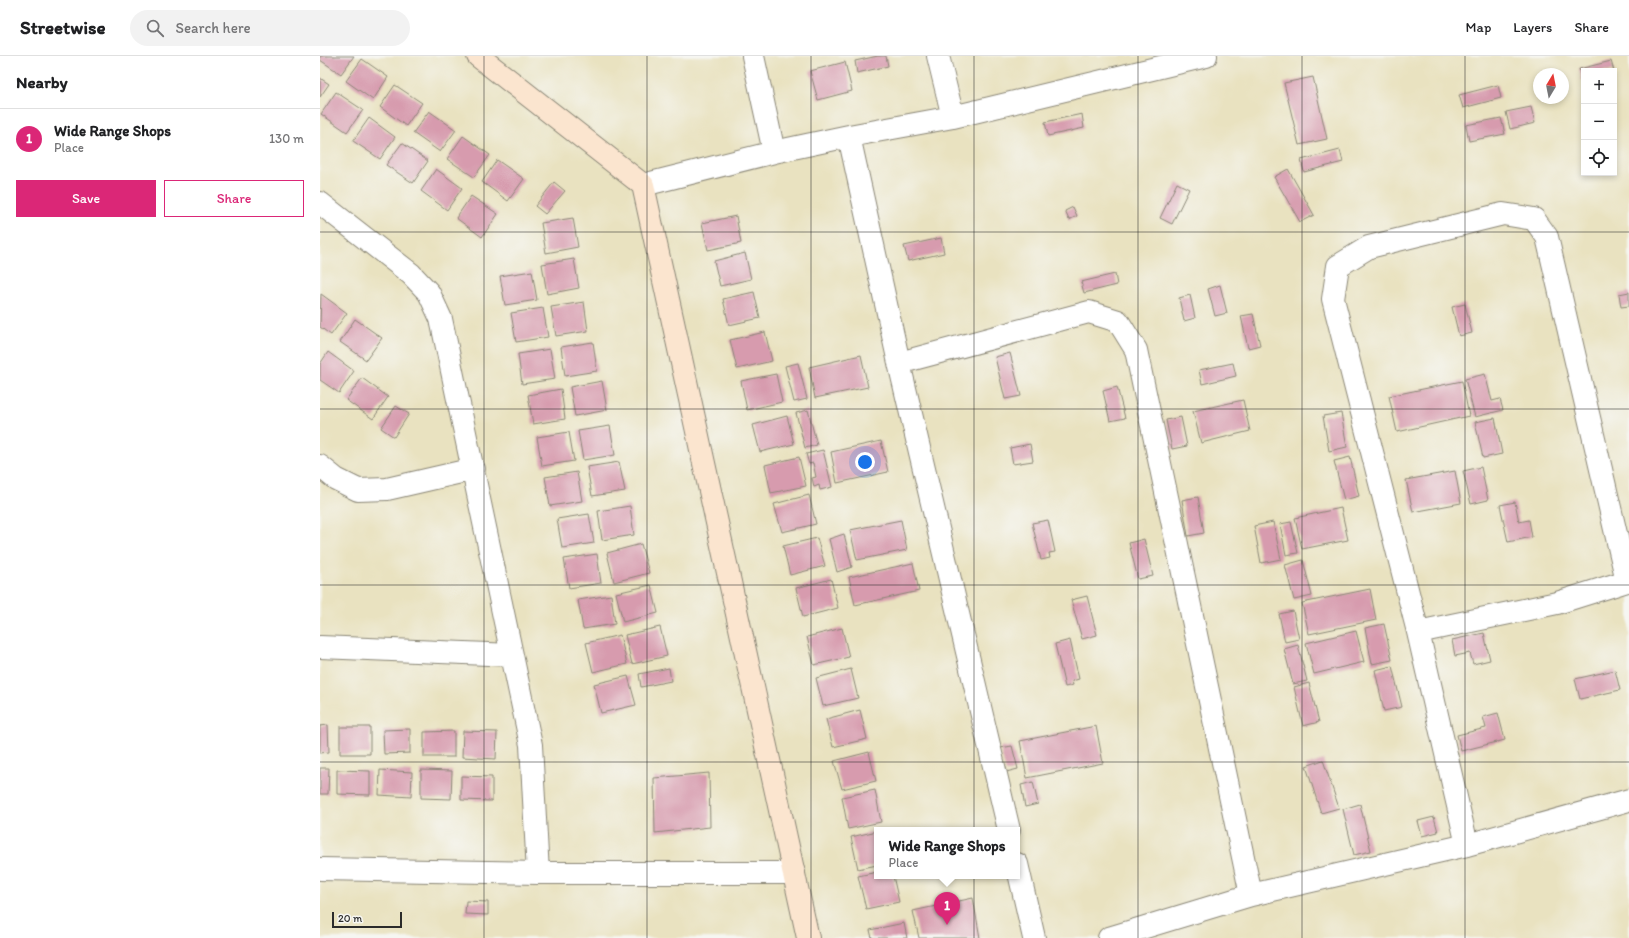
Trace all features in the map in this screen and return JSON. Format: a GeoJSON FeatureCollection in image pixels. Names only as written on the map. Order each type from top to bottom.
{"type":"FeatureCollection","features":[{"type":"Feature","properties":{"kind":"street"},"geometry":{"type":"LineString","coordinates":[[478,56],[643,185],[808,938]]}},
{"type":"Feature","properties":{"kind":"street"},"geometry":{"type":"LineString","coordinates":[[753,56],[774,152]]}},
{"type":"Feature","properties":{"kind":"street"},"geometry":{"type":"LineString","coordinates":[[938,56],[952,117]]}},
{"type":"Feature","properties":{"kind":"street"},"geometry":{"type":"LineString","coordinates":[[643,185],[774,152],[849,136],[952,117],[1131,64],[1206,56]]}},
{"type":"Feature","properties":{"kind":"street"},"geometry":{"type":"LineString","coordinates":[[849,136],[899,363],[1008,827]]}},
{"type":"Feature","properties":{"kind":"street"},"geometry":{"type":"LineString","coordinates":[[320,203],[411,274],[429,293],[441,319],[474,469],[531,745],[538,873]]}},
{"type":"Feature","properties":{"kind":"street"},"geometry":{"type":"LineString","coordinates":[[1418,632],[1556,603],[1627,581],[1547,238],[1534,219],[1503,214],[1369,247],[1338,266],[1333,299],[1418,632],[1467,845]]}},
{"type":"Feature","properties":{"kind":"street"},"geometry":{"type":"LineString","coordinates":[[899,363],[1089,312],[1118,320],[1136,350],[1251,895]]}},
{"type":"Feature","properties":{"kind":"street"},"geometry":{"type":"LineString","coordinates":[[320,466],[336,479],[358,490],[387,489],[474,469]]}},
{"type":"Feature","properties":{"kind":"street"},"geometry":{"type":"LineString","coordinates":[[320,647],[512,655]]}},
{"type":"Feature","properties":{"kind":"street"},"geometry":{"type":"LineString","coordinates":[[1109,938],[1251,895],[1467,845],[1629,800]]}},
{"type":"Feature","properties":{"kind":"street"},"geometry":{"type":"LineString","coordinates":[[320,869],[538,873],[794,873]]}},
{"type":"Feature","properties":{"kind":"street"},"geometry":{"type":"LineString","coordinates":[[1020,877],[1034,938]]}},
{"type":"Feature","properties":{"kind":"building"},"geometry":{"type":"Polygon","coordinates":[[[320,56],[354,56],[341,74],[320,60],[320,56]]]}},
{"type":"Feature","properties":{"kind":"building"},"geometry":{"type":"Polygon","coordinates":[[[878,56],[886,56],[888,66],[857,73],[855,61],[878,56]]]}},
{"type":"Feature","properties":{"kind":"building"},"geometry":{"type":"Polygon","coordinates":[[[362,59],[388,77],[373,100],[346,81],[362,59]]]}},
{"type":"Feature","properties":{"kind":"building"},"geometry":{"type":"Polygon","coordinates":[[[1611,61],[1613,68],[1583,68],[1611,61]]]}},
{"type":"Feature","properties":{"kind":"building"},"geometry":{"type":"Polygon","coordinates":[[[845,62],[852,91],[818,100],[810,71],[845,62]]]}},
{"type":"Feature","properties":{"kind":"building"},"geometry":{"type":"Polygon","coordinates":[[[1313,77],[1327,139],[1299,145],[1284,83],[1313,77]]]}},
{"type":"Feature","properties":{"kind":"building"},"geometry":{"type":"Polygon","coordinates":[[[320,78],[329,84],[320,97],[320,78]]]}},
{"type":"Feature","properties":{"kind":"building"},"geometry":{"type":"Polygon","coordinates":[[[395,85],[422,103],[406,126],[380,107],[395,85]]]}},
{"type":"Feature","properties":{"kind":"building"},"geometry":{"type":"Polygon","coordinates":[[[1498,85],[1501,98],[1463,108],[1459,95],[1498,85]]]}},
{"type":"Feature","properties":{"kind":"building"},"geometry":{"type":"Polygon","coordinates":[[[336,92],[363,110],[347,132],[321,114],[336,92]]]}},
{"type":"Feature","properties":{"kind":"building"},"geometry":{"type":"Polygon","coordinates":[[[1531,107],[1535,123],[1510,129],[1506,112],[1531,107]]]}},
{"type":"Feature","properties":{"kind":"building"},"geometry":{"type":"Polygon","coordinates":[[[429,111],[456,130],[440,152],[413,133],[429,111]]]}},
{"type":"Feature","properties":{"kind":"building"},"geometry":{"type":"Polygon","coordinates":[[[1082,114],[1084,128],[1048,136],[1045,122],[1082,114]]]}},
{"type":"Feature","properties":{"kind":"building"},"geometry":{"type":"Polygon","coordinates":[[[369,118],[395,137],[380,159],[353,141],[369,118]]]}},
{"type":"Feature","properties":{"kind":"building"},"geometry":{"type":"Polygon","coordinates":[[[1501,118],[1505,134],[1469,141],[1466,125],[1501,118]]]}},
{"type":"Feature","properties":{"kind":"building"},"geometry":{"type":"Polygon","coordinates":[[[463,136],[490,155],[474,177],[447,159],[463,136]]]}},
{"type":"Feature","properties":{"kind":"building"},"geometry":{"type":"Polygon","coordinates":[[[402,143],[428,161],[413,183],[386,165],[402,143]]]}},
{"type":"Feature","properties":{"kind":"building"},"geometry":{"type":"Polygon","coordinates":[[[1340,150],[1343,162],[1304,172],[1301,160],[1340,150]]]}},
{"type":"Feature","properties":{"kind":"building"},"geometry":{"type":"Polygon","coordinates":[[[497,160],[524,179],[508,201],[482,182],[497,160]]]}},
{"type":"Feature","properties":{"kind":"building"},"geometry":{"type":"Polygon","coordinates":[[[436,169],[462,188],[447,210],[421,191],[436,169]]]}},
{"type":"Feature","properties":{"kind":"building"},"geometry":{"type":"Polygon","coordinates":[[[1288,169],[1314,215],[1300,222],[1274,177],[1288,169]]]}},
{"type":"Feature","properties":{"kind":"building"},"geometry":{"type":"Polygon","coordinates":[[[554,182],[565,191],[545,214],[535,206],[554,182]]]}},
{"type":"Feature","properties":{"kind":"building"},"geometry":{"type":"Polygon","coordinates":[[[1177,183],[1189,189],[1172,224],[1160,218],[1177,183]]]}},
{"type":"Feature","properties":{"kind":"building"},"geometry":{"type":"Polygon","coordinates":[[[471,196],[498,214],[482,237],[456,218],[471,196]]]}},
{"type":"Feature","properties":{"kind":"building"},"geometry":{"type":"Polygon","coordinates":[[[1073,207],[1077,216],[1069,220],[1065,211],[1073,207]]]}},
{"type":"Feature","properties":{"kind":"building"},"geometry":{"type":"Polygon","coordinates":[[[736,216],[741,243],[708,250],[702,223],[736,216]]]}},
{"type":"Feature","properties":{"kind":"building"},"geometry":{"type":"Polygon","coordinates":[[[573,218],[578,247],[546,253],[541,223],[573,218]]]}},
{"type":"Feature","properties":{"kind":"building"},"geometry":{"type":"Polygon","coordinates":[[[941,238],[944,253],[908,261],[904,246],[941,238]]]}},
{"type":"Feature","properties":{"kind":"building"},"geometry":{"type":"Polygon","coordinates":[[[745,253],[751,279],[720,286],[714,261],[745,253]]]}},
{"type":"Feature","properties":{"kind":"building"},"geometry":{"type":"Polygon","coordinates":[[[574,259],[579,288],[547,294],[542,264],[574,259]]]}},
{"type":"Feature","properties":{"kind":"building"},"geometry":{"type":"Polygon","coordinates":[[[532,271],[537,300],[505,305],[500,276],[532,271]]]}},
{"type":"Feature","properties":{"kind":"building"},"geometry":{"type":"Polygon","coordinates":[[[1115,274],[1117,285],[1084,293],[1081,282],[1115,274]]]}},
{"type":"Feature","properties":{"kind":"building"},"geometry":{"type":"Polygon","coordinates":[[[1220,285],[1227,313],[1215,316],[1208,289],[1220,285]]]}},
{"type":"Feature","properties":{"kind":"building"},"geometry":{"type":"Polygon","coordinates":[[[754,292],[760,318],[729,325],[723,299],[754,292]]]}},
{"type":"Feature","properties":{"kind":"building"},"geometry":{"type":"Polygon","coordinates":[[[1629,292],[1629,306],[1621,307],[1619,294],[1629,292]]]}},
{"type":"Feature","properties":{"kind":"building"},"geometry":{"type":"Polygon","coordinates":[[[321,294],[347,313],[331,335],[320,327],[321,294]]]}},
{"type":"Feature","properties":{"kind":"building"},"geometry":{"type":"Polygon","coordinates":[[[1190,295],[1195,318],[1184,321],[1179,298],[1190,295]]]}},
{"type":"Feature","properties":{"kind":"building"},"geometry":{"type":"Polygon","coordinates":[[[584,302],[588,331],[556,336],[551,307],[584,302]]]}},
{"type":"Feature","properties":{"kind":"building"},"geometry":{"type":"Polygon","coordinates":[[[1465,304],[1472,333],[1459,336],[1452,307],[1465,304]]]}},
{"type":"Feature","properties":{"kind":"building"},"geometry":{"type":"Polygon","coordinates":[[[543,308],[548,337],[516,342],[511,313],[543,308]]]}},
{"type":"Feature","properties":{"kind":"building"},"geometry":{"type":"Polygon","coordinates":[[[1253,314],[1260,345],[1248,348],[1241,316],[1253,314]]]}},
{"type":"Feature","properties":{"kind":"building"},"geometry":{"type":"Polygon","coordinates":[[[355,319],[382,338],[366,360],[340,342],[355,319]]]}},
{"type":"Feature","properties":{"kind":"building"},"geometry":{"type":"Polygon","coordinates":[[[765,332],[772,361],[737,369],[730,340],[765,332]]]}},
{"type":"Feature","properties":{"kind":"building"},"geometry":{"type":"Polygon","coordinates":[[[593,342],[597,371],[565,376],[561,347],[593,342]]]}},
{"type":"Feature","properties":{"kind":"building"},"geometry":{"type":"Polygon","coordinates":[[[550,349],[555,379],[522,384],[518,354],[550,349]]]}},
{"type":"Feature","properties":{"kind":"building"},"geometry":{"type":"Polygon","coordinates":[[[328,352],[354,371],[339,393],[320,380],[320,364],[328,352]]]}},
{"type":"Feature","properties":{"kind":"building"},"geometry":{"type":"Polygon","coordinates":[[[1010,353],[1021,396],[1005,399],[995,357],[1010,353]]]}},
{"type":"Feature","properties":{"kind":"building"},"geometry":{"type":"Polygon","coordinates":[[[861,355],[868,387],[815,398],[809,367],[861,355]]]}},
{"type":"Feature","properties":{"kind":"building"},"geometry":{"type":"Polygon","coordinates":[[[798,363],[807,399],[794,402],[785,366],[798,363]]]}},
{"type":"Feature","properties":{"kind":"building"},"geometry":{"type":"Polygon","coordinates":[[[1233,363],[1236,376],[1202,384],[1199,370],[1233,363]]]}},
{"type":"Feature","properties":{"kind":"building"},"geometry":{"type":"Polygon","coordinates":[[[776,374],[782,402],[747,410],[741,381],[776,374]]]}},
{"type":"Feature","properties":{"kind":"building"},"geometry":{"type":"Polygon","coordinates":[[[1485,374],[1492,401],[1500,399],[1503,410],[1475,417],[1465,379],[1485,374]]]}},
{"type":"Feature","properties":{"kind":"building"},"geometry":{"type":"Polygon","coordinates":[[[362,378],[388,397],[373,419],[346,400],[362,378]]]}},
{"type":"Feature","properties":{"kind":"building"},"geometry":{"type":"Polygon","coordinates":[[[602,381],[607,410],[575,416],[570,387],[602,381]]]}},
{"type":"Feature","properties":{"kind":"building"},"geometry":{"type":"Polygon","coordinates":[[[1462,381],[1469,416],[1397,432],[1389,396],[1462,381]]]}},
{"type":"Feature","properties":{"kind":"building"},"geometry":{"type":"Polygon","coordinates":[[[1117,387],[1125,418],[1110,421],[1103,391],[1117,387]]]}},
{"type":"Feature","properties":{"kind":"building"},"geometry":{"type":"Polygon","coordinates":[[[561,389],[565,419],[533,424],[528,395],[561,389]]]}},
{"type":"Feature","properties":{"kind":"building"},"geometry":{"type":"Polygon","coordinates":[[[1243,400],[1250,431],[1201,443],[1193,411],[1243,400]]]}},
{"type":"Feature","properties":{"kind":"building"},"geometry":{"type":"Polygon","coordinates":[[[396,406],[409,414],[394,437],[381,428],[396,406]]]}},
{"type":"Feature","properties":{"kind":"building"},"geometry":{"type":"Polygon","coordinates":[[[808,410],[817,445],[805,448],[796,413],[808,410]]]}},
{"type":"Feature","properties":{"kind":"building"},"geometry":{"type":"Polygon","coordinates":[[[1341,413],[1347,447],[1329,451],[1323,416],[1341,413]]]}},
{"type":"Feature","properties":{"kind":"building"},"geometry":{"type":"Polygon","coordinates":[[[787,416],[794,444],[760,452],[753,425],[787,416]]]}},
{"type":"Feature","properties":{"kind":"building"},"geometry":{"type":"Polygon","coordinates":[[[1181,417],[1187,446],[1172,449],[1166,420],[1181,417]]]}},
{"type":"Feature","properties":{"kind":"building"},"geometry":{"type":"Polygon","coordinates":[[[1495,418],[1502,454],[1483,458],[1475,422],[1495,418]]]}},
{"type":"Feature","properties":{"kind":"building"},"geometry":{"type":"Polygon","coordinates":[[[610,426],[615,455],[583,460],[578,431],[610,426]]]}},
{"type":"Feature","properties":{"kind":"building"},"geometry":{"type":"Polygon","coordinates":[[[569,432],[574,461],[542,466],[537,437],[569,432]]]}},
{"type":"Feature","properties":{"kind":"building"},"geometry":{"type":"Polygon","coordinates":[[[881,441],[888,472],[837,483],[831,452],[881,441]]]}},
{"type":"Feature","properties":{"kind":"building"},"geometry":{"type":"Polygon","coordinates":[[[1030,444],[1033,461],[1013,464],[1010,448],[1030,444]]]}},
{"type":"Feature","properties":{"kind":"building"},"geometry":{"type":"Polygon","coordinates":[[[823,450],[832,487],[820,490],[819,485],[814,487],[812,478],[816,477],[813,463],[809,464],[806,454],[823,450]]]}},
{"type":"Feature","properties":{"kind":"building"},"geometry":{"type":"Polygon","coordinates":[[[799,457],[806,486],[771,493],[765,465],[799,457]]]}},
{"type":"Feature","properties":{"kind":"building"},"geometry":{"type":"Polygon","coordinates":[[[1350,457],[1359,496],[1344,500],[1334,461],[1350,457]]]}},
{"type":"Feature","properties":{"kind":"building"},"geometry":{"type":"Polygon","coordinates":[[[619,462],[625,491],[592,496],[587,467],[619,462]]]}},
{"type":"Feature","properties":{"kind":"building"},"geometry":{"type":"Polygon","coordinates":[[[1481,467],[1488,500],[1471,504],[1463,471],[1481,467]]]}},
{"type":"Feature","properties":{"kind":"building"},"geometry":{"type":"Polygon","coordinates":[[[1455,471],[1461,503],[1413,512],[1406,480],[1455,471]]]}},
{"type":"Feature","properties":{"kind":"building"},"geometry":{"type":"Polygon","coordinates":[[[577,472],[582,501],[550,506],[545,477],[577,472]]]}},
{"type":"Feature","properties":{"kind":"building"},"geometry":{"type":"Polygon","coordinates":[[[809,495],[816,524],[782,532],[774,504],[809,495]]]}},
{"type":"Feature","properties":{"kind":"building"},"geometry":{"type":"Polygon","coordinates":[[[1198,497],[1204,533],[1188,536],[1182,500],[1198,497]]]}},
{"type":"Feature","properties":{"kind":"building"},"geometry":{"type":"Polygon","coordinates":[[[1515,502],[1519,522],[1529,520],[1532,537],[1508,542],[1500,505],[1515,502]]]}},
{"type":"Feature","properties":{"kind":"building"},"geometry":{"type":"Polygon","coordinates":[[[630,506],[634,535],[602,540],[598,511],[630,506]]]}},
{"type":"Feature","properties":{"kind":"building"},"geometry":{"type":"Polygon","coordinates":[[[1341,508],[1348,540],[1302,549],[1295,518],[1341,508]]]}},
{"type":"Feature","properties":{"kind":"building"},"geometry":{"type":"Polygon","coordinates":[[[589,514],[594,543],[562,548],[557,519],[589,514]]]}},
{"type":"Feature","properties":{"kind":"building"},"geometry":{"type":"Polygon","coordinates":[[[901,520],[907,550],[857,560],[850,530],[901,520]]]}},
{"type":"Feature","properties":{"kind":"building"},"geometry":{"type":"Polygon","coordinates":[[[1048,520],[1055,552],[1049,553],[1050,558],[1041,560],[1032,523],[1048,520]]]}},
{"type":"Feature","properties":{"kind":"building"},"geometry":{"type":"Polygon","coordinates":[[[1273,522],[1281,559],[1261,563],[1254,526],[1273,522]]]}},
{"type":"Feature","properties":{"kind":"building"},"geometry":{"type":"Polygon","coordinates":[[[1291,522],[1298,553],[1286,555],[1280,524],[1291,522]]]}},
{"type":"Feature","properties":{"kind":"building"},"geometry":{"type":"Polygon","coordinates":[[[844,534],[852,567],[837,572],[829,539],[844,534]]]}},
{"type":"Feature","properties":{"kind":"building"},"geometry":{"type":"Polygon","coordinates":[[[817,538],[825,566],[790,575],[783,546],[817,538]]]}},
{"type":"Feature","properties":{"kind":"building"},"geometry":{"type":"Polygon","coordinates":[[[1144,539],[1153,576],[1138,579],[1129,543],[1144,539]]]}},
{"type":"Feature","properties":{"kind":"building"},"geometry":{"type":"Polygon","coordinates":[[[641,544],[649,573],[614,582],[607,553],[641,544]]]}},
{"type":"Feature","properties":{"kind":"building"},"geometry":{"type":"Polygon","coordinates":[[[597,554],[601,583],[569,588],[564,559],[597,554]]]}},
{"type":"Feature","properties":{"kind":"building"},"geometry":{"type":"Polygon","coordinates":[[[1303,560],[1312,596],[1294,600],[1285,565],[1303,560]]]}},
{"type":"Feature","properties":{"kind":"building"},"geometry":{"type":"Polygon","coordinates":[[[913,563],[919,591],[855,605],[849,577],[913,563]]]}},
{"type":"Feature","properties":{"kind":"building"},"geometry":{"type":"Polygon","coordinates":[[[831,579],[838,608],[803,617],[796,588],[831,579]]]}},
{"type":"Feature","properties":{"kind":"building"},"geometry":{"type":"Polygon","coordinates":[[[651,585],[658,613],[623,622],[616,593],[651,585]]]}},
{"type":"Feature","properties":{"kind":"building"},"geometry":{"type":"Polygon","coordinates":[[[1370,589],[1376,620],[1309,634],[1302,603],[1370,589]]]}},
{"type":"Feature","properties":{"kind":"building"},"geometry":{"type":"Polygon","coordinates":[[[611,595],[615,624],[583,629],[578,600],[611,595]]]}},
{"type":"Feature","properties":{"kind":"building"},"geometry":{"type":"Polygon","coordinates":[[[1087,596],[1097,635],[1082,639],[1071,600],[1087,596]]]}},
{"type":"Feature","properties":{"kind":"building"},"geometry":{"type":"Polygon","coordinates":[[[1293,611],[1299,639],[1285,642],[1279,614],[1293,611]]]}},
{"type":"Feature","properties":{"kind":"building"},"geometry":{"type":"Polygon","coordinates":[[[1384,624],[1392,660],[1372,664],[1365,628],[1384,624]]]}},
{"type":"Feature","properties":{"kind":"building"},"geometry":{"type":"Polygon","coordinates":[[[660,627],[667,656],[632,664],[625,635],[660,627]]]}},
{"type":"Feature","properties":{"kind":"building"},"geometry":{"type":"Polygon","coordinates":[[[842,628],[849,657],[814,665],[807,637],[842,628]]]}},
{"type":"Feature","properties":{"kind":"building"},"geometry":{"type":"Polygon","coordinates":[[[1356,631],[1364,662],[1314,674],[1306,643],[1356,631]]]}},
{"type":"Feature","properties":{"kind":"building"},"geometry":{"type":"Polygon","coordinates":[[[1484,633],[1490,660],[1473,664],[1470,653],[1455,656],[1452,640],[1484,633]]]}},
{"type":"Feature","properties":{"kind":"building"},"geometry":{"type":"Polygon","coordinates":[[[620,635],[627,664],[593,672],[586,643],[620,635]]]}},
{"type":"Feature","properties":{"kind":"building"},"geometry":{"type":"Polygon","coordinates":[[[1070,640],[1079,679],[1072,681],[1073,685],[1065,687],[1055,644],[1070,640]]]}},
{"type":"Feature","properties":{"kind":"building"},"geometry":{"type":"Polygon","coordinates":[[[1298,645],[1307,681],[1293,684],[1284,649],[1298,645]]]}},
{"type":"Feature","properties":{"kind":"building"},"geometry":{"type":"Polygon","coordinates":[[[1392,666],[1402,707],[1384,711],[1375,670],[1392,666]]]}},
{"type":"Feature","properties":{"kind":"building"},"geometry":{"type":"Polygon","coordinates":[[[669,668],[671,681],[641,687],[639,674],[669,668]]]}},
{"type":"Feature","properties":{"kind":"building"},"geometry":{"type":"Polygon","coordinates":[[[851,669],[858,698],[823,706],[816,678],[851,669]]]}},
{"type":"Feature","properties":{"kind":"building"},"geometry":{"type":"Polygon","coordinates":[[[1615,670],[1620,690],[1580,699],[1575,679],[1615,670]]]}},
{"type":"Feature","properties":{"kind":"building"},"geometry":{"type":"Polygon","coordinates":[[[628,676],[636,705],[601,713],[594,684],[628,676]]]}},
{"type":"Feature","properties":{"kind":"building"},"geometry":{"type":"Polygon","coordinates":[[[1309,683],[1319,722],[1303,726],[1294,687],[1309,683]]]}},
{"type":"Feature","properties":{"kind":"building"},"geometry":{"type":"Polygon","coordinates":[[[860,710],[867,739],[833,747],[826,719],[860,710]]]}},
{"type":"Feature","properties":{"kind":"building"},"geometry":{"type":"Polygon","coordinates":[[[1498,713],[1505,740],[1461,751],[1457,735],[1486,728],[1483,717],[1498,713]]]}},
{"type":"Feature","properties":{"kind":"building"},"geometry":{"type":"Polygon","coordinates":[[[328,725],[329,752],[320,753],[320,726],[328,725]]]}},
{"type":"Feature","properties":{"kind":"building"},"geometry":{"type":"Polygon","coordinates":[[[1096,726],[1103,763],[1027,778],[1020,741],[1096,726]]]}},
{"type":"Feature","properties":{"kind":"building"},"geometry":{"type":"Polygon","coordinates":[[[340,727],[370,727],[370,754],[340,754],[340,727]]]}},
{"type":"Feature","properties":{"kind":"building"},"geometry":{"type":"Polygon","coordinates":[[[410,729],[410,753],[384,754],[383,730],[410,729]]]}},
{"type":"Feature","properties":{"kind":"building"},"geometry":{"type":"Polygon","coordinates":[[[454,731],[454,757],[424,757],[424,732],[454,731]]]}},
{"type":"Feature","properties":{"kind":"building"},"geometry":{"type":"Polygon","coordinates":[[[463,731],[497,732],[496,759],[462,757],[463,731]]]}},
{"type":"Feature","properties":{"kind":"building"},"geometry":{"type":"Polygon","coordinates":[[[1012,746],[1018,769],[1006,772],[1000,748],[1012,746]]]}},
{"type":"Feature","properties":{"kind":"building"},"geometry":{"type":"Polygon","coordinates":[[[869,752],[876,781],[842,789],[834,761],[869,752]]]}},
{"type":"Feature","properties":{"kind":"building"},"geometry":{"type":"Polygon","coordinates":[[[1323,760],[1339,808],[1321,813],[1306,766],[1323,760]]]}},
{"type":"Feature","properties":{"kind":"building"},"geometry":{"type":"Polygon","coordinates":[[[320,768],[329,768],[328,794],[320,794],[320,768]]]}},
{"type":"Feature","properties":{"kind":"building"},"geometry":{"type":"Polygon","coordinates":[[[337,770],[370,771],[370,795],[337,794],[337,770]]]}},
{"type":"Feature","properties":{"kind":"building"},"geometry":{"type":"Polygon","coordinates":[[[380,770],[412,772],[411,797],[379,795],[380,770]]]}},
{"type":"Feature","properties":{"kind":"building"},"geometry":{"type":"Polygon","coordinates":[[[421,770],[452,771],[451,799],[421,798],[421,770]]]}},
{"type":"Feature","properties":{"kind":"building"},"geometry":{"type":"Polygon","coordinates":[[[709,773],[710,827],[655,833],[654,778],[709,773]]]}},
{"type":"Feature","properties":{"kind":"building"},"geometry":{"type":"Polygon","coordinates":[[[461,776],[492,777],[492,801],[461,800],[461,776]]]}},
{"type":"Feature","properties":{"kind":"building"},"geometry":{"type":"Polygon","coordinates":[[[1033,782],[1038,804],[1025,807],[1021,785],[1033,782]]]}},
{"type":"Feature","properties":{"kind":"building"},"geometry":{"type":"Polygon","coordinates":[[[875,790],[881,822],[848,829],[842,797],[875,790]]]}},
{"type":"Feature","properties":{"kind":"building"},"geometry":{"type":"Polygon","coordinates":[[[1360,804],[1371,851],[1354,855],[1343,809],[1360,804]]]}},
{"type":"Feature","properties":{"kind":"building"},"geometry":{"type":"Polygon","coordinates":[[[1434,817],[1438,832],[1422,836],[1418,821],[1434,817]]]}},
{"type":"Feature","properties":{"kind":"building"},"geometry":{"type":"Polygon","coordinates":[[[874,832],[874,866],[858,869],[851,837],[874,832]]]}},
{"type":"Feature","properties":{"kind":"building"},"geometry":{"type":"Polygon","coordinates":[[[874,873],[874,879],[894,879],[899,902],[866,909],[858,876],[874,873]]]}},
{"type":"Feature","properties":{"kind":"building"},"geometry":{"type":"Polygon","coordinates":[[[973,898],[980,938],[919,938],[913,911],[973,898]]]}},
{"type":"Feature","properties":{"kind":"building"},"geometry":{"type":"Polygon","coordinates":[[[466,901],[488,902],[488,915],[465,914],[466,901]]]}},
{"type":"Feature","properties":{"kind":"building"},"geometry":{"type":"Polygon","coordinates":[[[904,923],[907,938],[872,938],[870,930],[904,923]]]}},
{"type":"Feature","properties":{"kind":"place","name":"Wide Range Shops"},"geometry":{"type":"Point","coordinates":[947,925]}}]}
